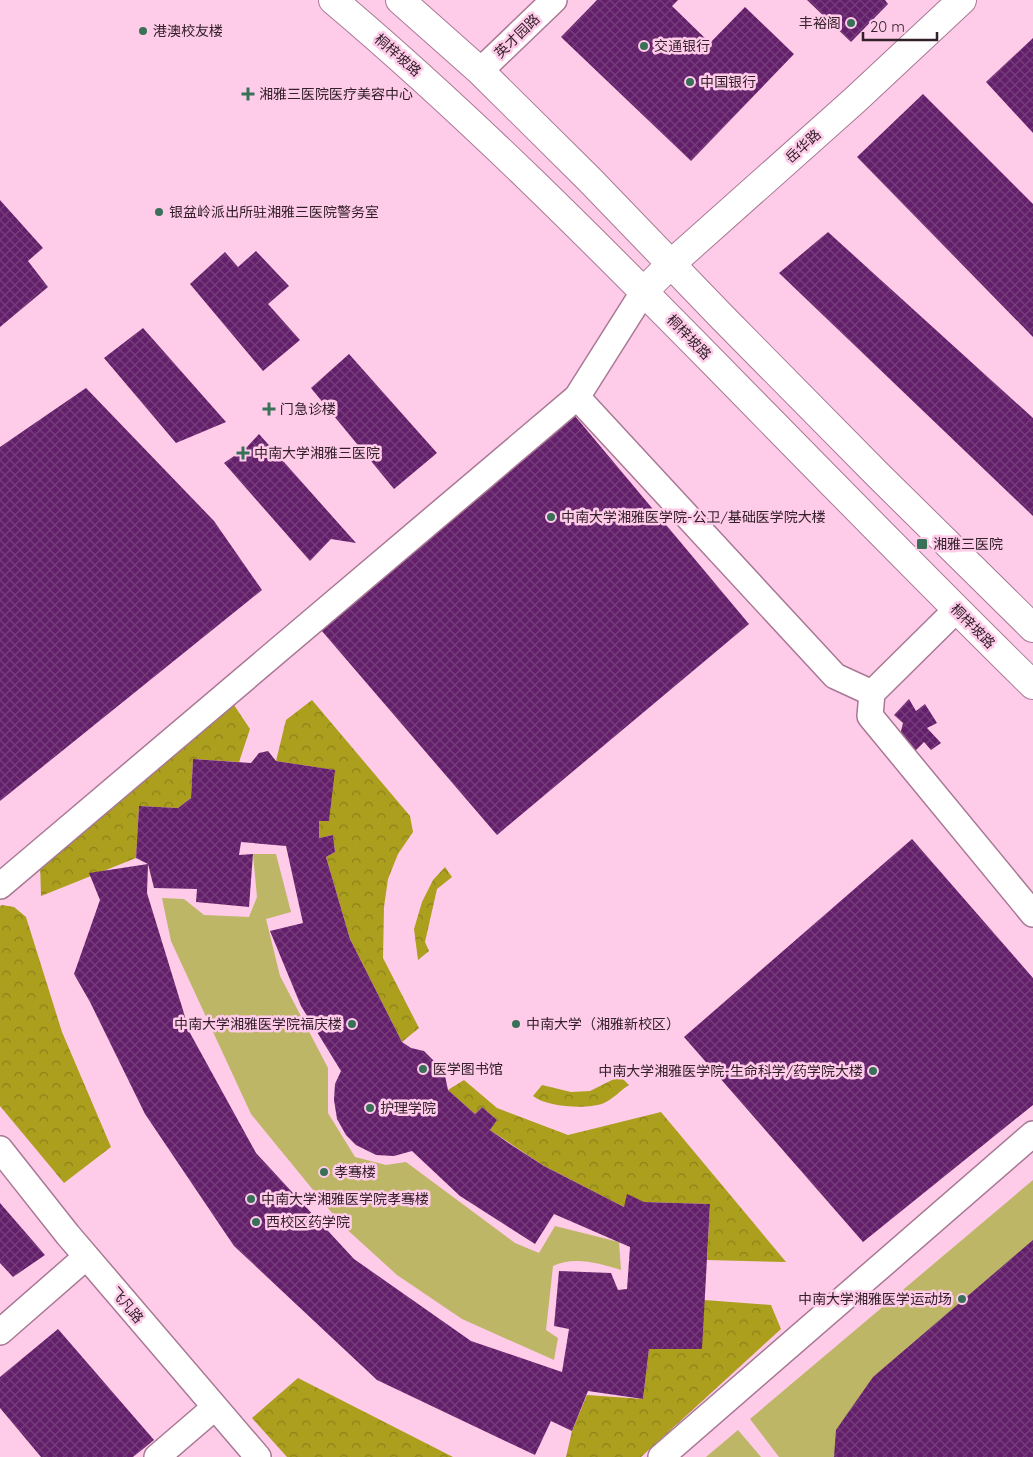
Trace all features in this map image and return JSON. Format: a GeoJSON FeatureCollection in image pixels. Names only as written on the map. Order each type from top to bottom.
{"type":"FeatureCollection","features":[{"type":"Feature","properties":{"kind":"main road","name":"桐梓坡路"},"geometry":{"type":"LineString","coordinates":[[333,0],[400,56],[476,127],[644,292],[956,610],[1033,685]]}},
{"type":"Feature","properties":{"kind":"main road"},"geometry":{"type":"LineString","coordinates":[[400,0],[480,71],[589,180],[722,318],[1033,628]]}},
{"type":"Feature","properties":{"kind":"main road","name":"岳华路"},"geometry":{"type":"LineString","coordinates":[[644,292],[671,264],[855,100],[962,0]]}},
{"type":"Feature","properties":{"kind":"street","name":"英才园路"},"geometry":{"type":"LineString","coordinates":[[480,71],[554,0]]}},
{"type":"Feature","properties":{"kind":"street"},"geometry":{"type":"LineString","coordinates":[[0,886],[577,397],[644,292]]}},
{"type":"Feature","properties":{"kind":"street"},"geometry":{"type":"LineString","coordinates":[[577,397],[835,676],[872,693]]}},
{"type":"Feature","properties":{"kind":"street"},"geometry":{"type":"LineString","coordinates":[[956,610],[872,693],[870,716],[1033,914]]}},
{"type":"Feature","properties":{"kind":"street"},"geometry":{"type":"LineString","coordinates":[[661,1457],[1033,1134]]}},
{"type":"Feature","properties":{"kind":"street","name":"飞凡路"},"geometry":{"type":"LineString","coordinates":[[0,1149],[86,1256],[214,1408],[258,1457]]}},
{"type":"Feature","properties":{"kind":"street"},"geometry":{"type":"LineString","coordinates":[[0,1332],[86,1256]]}},
{"type":"Feature","properties":{"kind":"street"},"geometry":{"type":"LineString","coordinates":[[157,1457],[214,1408]]}},
{"type":"Feature","properties":{"kind":"green space"},"geometry":{"type":"Polygon","coordinates":[[[312,700],[410,816],[413,832],[398,854],[388,879],[384,907],[383,958],[419,1028],[402,1042],[350,939],[326,857],[335,852],[333,835],[319,838],[319,821],[329,820],[334,770],[276,761],[286,720],[312,700]]]}},
{"type":"Feature","properties":{"kind":"green space"},"geometry":{"type":"Polygon","coordinates":[[[234,705],[250,729],[239,762],[193,759],[191,798],[178,808],[139,806],[136,858],[41,896],[40,861],[234,705]]]}},
{"type":"Feature","properties":{"kind":"green space"},"geometry":{"type":"Polygon","coordinates":[[[445,867],[452,877],[437,889],[425,942],[429,951],[418,960],[414,929],[422,902],[433,880],[445,867]]]}},
{"type":"Feature","properties":{"kind":"green space"},"geometry":{"type":"Polygon","coordinates":[[[0,906],[14,907],[26,917],[62,1032],[111,1147],[64,1183],[0,1106],[0,906]]]}},
{"type":"Feature","properties":{"kind":"green space"},"geometry":{"type":"Polygon","coordinates":[[[620,1076],[629,1085],[604,1103],[597,1105],[578,1107],[557,1105],[539,1100],[533,1096],[542,1085],[571,1092],[590,1091],[620,1076]]]}},
{"type":"Feature","properties":{"kind":"green space"},"geometry":{"type":"Polygon","coordinates":[[[464,1080],[497,1108],[568,1135],[661,1112],[786,1262],[707,1260],[710,1204],[644,1202],[624,1207],[544,1166],[490,1130],[497,1120],[482,1107],[475,1114],[448,1090],[464,1080]]]}},
{"type":"Feature","properties":{"kind":"green space"},"geometry":{"type":"Polygon","coordinates":[[[704,1300],[771,1305],[781,1329],[641,1457],[566,1457],[572,1431],[587,1395],[643,1399],[649,1349],[704,1300]]]}},
{"type":"Feature","properties":{"kind":"green space"},"geometry":{"type":"Polygon","coordinates":[[[298,1378],[453,1457],[287,1457],[252,1418],[298,1378]]]}},
{"type":"Feature","properties":{"kind":"shaded area"},"geometry":{"type":"Polygon","coordinates":[[[253,854],[276,854],[291,912],[266,919],[280,976],[328,1068],[328,1113],[355,1157],[386,1165],[406,1162],[515,1243],[539,1253],[555,1226],[619,1242],[621,1270],[595,1263],[578,1261],[569,1261],[553,1266],[546,1330],[558,1338],[554,1360],[462,1319],[397,1275],[341,1224],[251,1114],[171,941],[162,898],[184,899],[204,915],[249,917],[257,897],[253,854]]]}},
{"type":"Feature","properties":{"kind":"shaded area","name":"中南大学湘雅医学运动场"},"geometry":{"type":"Polygon","coordinates":[[[1033,1180],[1033,1457],[779,1457],[750,1419],[1033,1180]]]}},
{"type":"Feature","properties":{"kind":"shaded area"},"geometry":{"type":"Polygon","coordinates":[[[738,1430],[761,1457],[706,1457],[738,1430]]]}},
{"type":"Feature","properties":{"kind":"building"},"geometry":{"type":"Polygon","coordinates":[[[597,0],[678,0],[672,6],[710,43],[745,7],[794,54],[691,161],[561,37],[597,0]]]}},
{"type":"Feature","properties":{"kind":"building","name":"丰裕阁"},"geometry":{"type":"Polygon","coordinates":[[[807,0],[885,0],[888,4],[851,42],[807,0]]]}},
{"type":"Feature","properties":{"kind":"building"},"geometry":{"type":"Polygon","coordinates":[[[1033,38],[1033,133],[986,82],[1033,38]]]}},
{"type":"Feature","properties":{"kind":"building"},"geometry":{"type":"Polygon","coordinates":[[[923,94],[1033,204],[1033,337],[857,157],[923,94]]]}},
{"type":"Feature","properties":{"kind":"building"},"geometry":{"type":"Polygon","coordinates":[[[0,200],[43,248],[28,261],[48,287],[0,327],[0,200]]]}},
{"type":"Feature","properties":{"kind":"building"},"geometry":{"type":"Polygon","coordinates":[[[828,232],[1033,418],[1033,516],[779,273],[828,232]]]}},
{"type":"Feature","properties":{"kind":"building"},"geometry":{"type":"Polygon","coordinates":[[[256,251],[289,286],[268,304],[300,340],[263,371],[190,284],[225,252],[238,267],[256,251]]]}},
{"type":"Feature","properties":{"kind":"building"},"geometry":{"type":"Polygon","coordinates":[[[143,328],[226,422],[176,443],[104,358],[143,328]]]}},
{"type":"Feature","properties":{"kind":"building"},"geometry":{"type":"Polygon","coordinates":[[[349,354],[437,453],[394,489],[311,388],[349,354]]]}},
{"type":"Feature","properties":{"kind":"building"},"geometry":{"type":"Polygon","coordinates":[[[86,388],[214,521],[262,590],[0,801],[0,447],[86,388]]]}},
{"type":"Feature","properties":{"kind":"building","name":"中南大学湘雅医学院-公卫/基础医学院大楼"},"geometry":{"type":"Polygon","coordinates":[[[570,410],[749,624],[497,835],[315,623],[570,410]]]}},
{"type":"Feature","properties":{"kind":"building"},"geometry":{"type":"Polygon","coordinates":[[[259,434],[356,543],[331,539],[310,561],[224,463],[247,447],[259,434]]]}},
{"type":"Feature","properties":{"kind":"building"},"geometry":{"type":"Polygon","coordinates":[[[909,699],[916,711],[925,704],[937,723],[927,728],[941,743],[931,750],[924,742],[915,751],[900,735],[903,723],[894,715],[909,699]]]}},
{"type":"Feature","properties":{"kind":"building"},"geometry":{"type":"Polygon","coordinates":[[[268,751],[276,761],[335,770],[329,821],[319,821],[319,838],[333,835],[335,852],[326,857],[350,939],[402,1042],[411,1048],[424,1051],[437,1064],[445,1076],[448,1090],[475,1114],[482,1107],[497,1120],[490,1130],[544,1166],[624,1207],[627,1194],[644,1202],[710,1204],[702,1349],[649,1349],[643,1399],[588,1391],[572,1431],[551,1421],[535,1455],[377,1380],[234,1246],[145,1114],[90,1002],[74,974],[100,900],[89,873],[148,864],[136,858],[139,806],[178,808],[191,798],[193,759],[251,763],[259,753],[268,751]],[[241,842],[239,855],[253,854],[249,907],[196,902],[197,889],[154,888],[148,864],[147,893],[190,1033],[256,1153],[354,1259],[471,1341],[562,1372],[569,1329],[554,1326],[559,1271],[611,1273],[618,1290],[627,1289],[630,1247],[554,1214],[535,1244],[460,1196],[412,1151],[394,1156],[376,1155],[356,1145],[346,1135],[337,1119],[334,1100],[335,1084],[341,1071],[301,1006],[270,931],[303,923],[286,846],[241,842]]]}},
{"type":"Feature","properties":{"kind":"building","name":"中南大学湘雅医学院-生命科学/药学院大楼"},"geometry":{"type":"Polygon","coordinates":[[[912,839],[1033,978],[1033,1105],[863,1242],[684,1037],[912,839]]]}},
{"type":"Feature","properties":{"kind":"building"},"geometry":{"type":"Polygon","coordinates":[[[0,1203],[45,1255],[13,1277],[0,1263],[0,1203]]]}},
{"type":"Feature","properties":{"kind":"building"},"geometry":{"type":"Polygon","coordinates":[[[1033,1240],[1033,1457],[834,1457],[836,1430],[873,1377],[1033,1240]]]}},
{"type":"Feature","properties":{"kind":"building"},"geometry":{"type":"Polygon","coordinates":[[[58,1329],[154,1440],[133,1457],[41,1457],[0,1408],[0,1377],[58,1329]]]}},
{"type":"Feature","properties":{"kind":"place","name":"丰裕阁"},"geometry":{"type":"Point","coordinates":[851,23]}},
{"type":"Feature","properties":{"kind":"place","name":"港澳校友楼"},"geometry":{"type":"Point","coordinates":[143,31]}},
{"type":"Feature","properties":{"kind":"place","name":"交通银行"},"geometry":{"type":"Point","coordinates":[644,46]}},
{"type":"Feature","properties":{"kind":"place","name":"中国银行"},"geometry":{"type":"Point","coordinates":[690,82]}},
{"type":"Feature","properties":{"kind":"place","name":"湘雅三医院医疗美容中心"},"geometry":{"type":"Point","coordinates":[248,94]}},
{"type":"Feature","properties":{"kind":"place","name":"银盆岭派出所驻湘雅三医院警务室"},"geometry":{"type":"Point","coordinates":[159,212]}},
{"type":"Feature","properties":{"kind":"place","name":"门急诊楼"},"geometry":{"type":"Point","coordinates":[269,409]}},
{"type":"Feature","properties":{"kind":"place","name":"中南大学湘雅三医院"},"geometry":{"type":"Point","coordinates":[243,453]}},
{"type":"Feature","properties":{"kind":"place","name":"中南大学湘雅医学院-公卫/基础医学院大楼"},"geometry":{"type":"Point","coordinates":[551,517]}},
{"type":"Feature","properties":{"kind":"place","name":"湘雅三医院"},"geometry":{"type":"Point","coordinates":[922,544]}},
{"type":"Feature","properties":{"kind":"place","name":"中南大学湘雅医学院福庆楼"},"geometry":{"type":"Point","coordinates":[352,1024]}},
{"type":"Feature","properties":{"kind":"place","name":"中南大学（湘雅新校区）"},"geometry":{"type":"Point","coordinates":[516,1024]}},
{"type":"Feature","properties":{"kind":"place","name":"医学图书馆"},"geometry":{"type":"Point","coordinates":[423,1069]}},
{"type":"Feature","properties":{"kind":"place","name":"中南大学湘雅医学院-生命科学/药学院大楼"},"geometry":{"type":"Point","coordinates":[873,1071]}},
{"type":"Feature","properties":{"kind":"place","name":"护理学院"},"geometry":{"type":"Point","coordinates":[370,1108]}},
{"type":"Feature","properties":{"kind":"place","name":"孝骞楼"},"geometry":{"type":"Point","coordinates":[324,1172]}},
{"type":"Feature","properties":{"kind":"place","name":"中南大学湘雅医学院孝骞楼"},"geometry":{"type":"Point","coordinates":[251,1199]}},
{"type":"Feature","properties":{"kind":"place","name":"西校区药学院"},"geometry":{"type":"Point","coordinates":[256,1222]}},
{"type":"Feature","properties":{"kind":"place","name":"中南大学湘雅医学运动场"},"geometry":{"type":"Point","coordinates":[962,1299]}}]}
